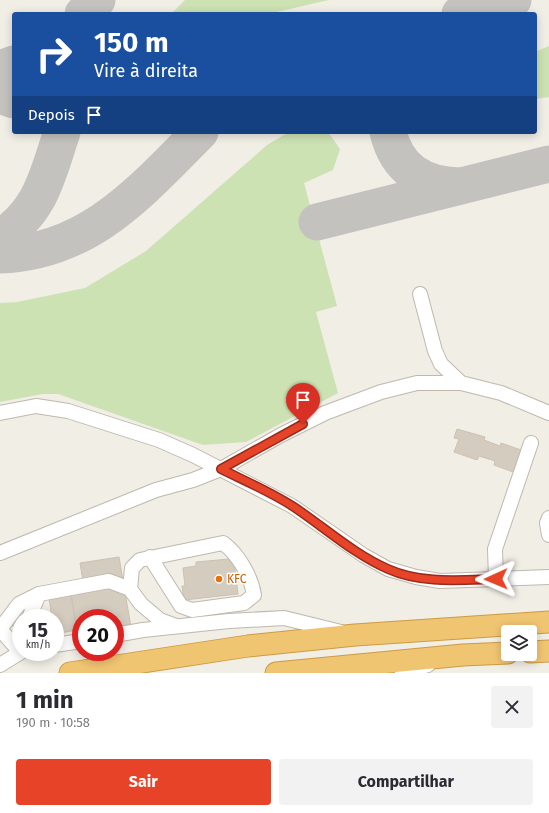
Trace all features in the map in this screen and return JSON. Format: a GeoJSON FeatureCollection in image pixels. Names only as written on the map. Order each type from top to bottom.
{"type":"FeatureCollection","features":[{"type":"Feature","properties":{"kind":"highway"},"geometry":{"type":"LineString","coordinates":[[70,673],[248,646],[355,635],[549,622]]}},
{"type":"Feature","properties":{"kind":"highway"},"geometry":{"type":"LineString","coordinates":[[537,652],[549,651]]}},
{"type":"Feature","properties":{"kind":"highway"},"geometry":{"type":"LineString","coordinates":[[276,673],[463,655],[501,653]]}},
{"type":"Feature","properties":{"kind":"lane"},"geometry":{"type":"LineString","coordinates":[[420,294],[436,352],[441,364],[461,383]]}},
{"type":"Feature","properties":{"kind":"lane"},"geometry":{"type":"LineString","coordinates":[[0,553],[156,490],[193,480],[221,469],[281,435],[344,405],[380,392],[417,383],[461,383],[501,394],[549,413]]}},
{"type":"Feature","properties":{"kind":"lane"},"geometry":{"type":"LineString","coordinates":[[0,413],[36,406],[68,411],[159,440],[221,469],[292,506],[364,555],[388,569],[416,577],[440,580],[549,577]]}},
{"type":"Feature","properties":{"kind":"lane"},"geometry":{"type":"LineString","coordinates":[[496,579],[495,549],[532,443]]}},
{"type":"Feature","properties":{"kind":"lane"},"geometry":{"type":"LineString","coordinates":[[130,589],[132,568],[140,560],[150,557],[223,543],[233,551],[252,584],[254,595],[244,603],[192,610],[181,606],[150,557]]}},
{"type":"Feature","properties":{"kind":"lane"},"geometry":{"type":"LineString","coordinates":[[15,609],[19,604],[39,594],[109,582],[130,589],[141,604],[160,620],[178,627]]}},
{"type":"Feature","properties":{"kind":"lane"},"geometry":{"type":"LineString","coordinates":[[33,609],[39,594]]}},
{"type":"Feature","properties":{"kind":"lane"},"geometry":{"type":"LineString","coordinates":[[12,613],[0,629],[12,642]]}},
{"type":"Feature","properties":{"kind":"lane"},"geometry":{"type":"LineString","coordinates":[[124,633],[143,630],[251,619],[284,618],[355,635]]}},
{"type":"Feature","properties":{"kind":"lane"},"geometry":{"type":"LineString","coordinates":[[402,673],[463,655]]}},
{"type":"Feature","properties":{"kind":"lane"},"geometry":{"type":"LineString","coordinates":[[0,665],[12,657]]}},
{"type":"Feature","properties":{"kind":"green space"},"geometry":{"type":"Polygon","coordinates":[[[185,0],[329,0],[277,12],[173,12],[185,0]]]}},
{"type":"Feature","properties":{"kind":"green space"},"geometry":{"type":"Polygon","coordinates":[[[549,46],[549,97],[537,99],[537,51],[549,46]]]}},
{"type":"Feature","properties":{"kind":"green space"},"geometry":{"type":"Polygon","coordinates":[[[286,134],[329,134],[340,149],[333,170],[304,183],[337,306],[316,312],[338,393],[246,442],[203,445],[58,394],[43,394],[0,402],[0,303],[17,302],[85,288],[146,251],[267,145],[286,134]]]}},
{"type":"Feature","properties":{"kind":"building"},"geometry":{"type":"Polygon","coordinates":[[[457,429],[485,437],[484,440],[500,446],[501,443],[524,451],[516,473],[494,465],[495,461],[479,456],[477,460],[454,452],[459,439],[454,438],[457,429]]]}},
{"type":"Feature","properties":{"kind":"building"},"geometry":{"type":"Polygon","coordinates":[[[119,557],[132,633],[124,634],[124,609],[73,609],[71,595],[85,593],[80,563],[119,557]]]}},
{"type":"Feature","properties":{"kind":"building"},"geometry":{"type":"Polygon","coordinates":[[[229,559],[234,562],[238,594],[184,600],[182,586],[185,586],[183,568],[196,566],[196,562],[229,559]]]}},
{"type":"Feature","properties":{"kind":"building"},"geometry":{"type":"Polygon","coordinates":[[[71,595],[73,609],[72,609],[72,631],[64,632],[64,609],[51,609],[49,599],[71,595]]]}},
{"type":"Feature","properties":{"kind":"building"},"geometry":{"type":"Polygon","coordinates":[[[10,608],[12,609],[12,626],[3,619],[10,608]]]}},
{"type":"Feature","properties":{"kind":"taxiway"},"geometry":{"type":"LineString","coordinates":[[85,12],[97,0]]}},
{"type":"Feature","properties":{"kind":"taxiway"},"geometry":{"type":"LineString","coordinates":[[468,12],[513,0]]}},
{"type":"Feature","properties":{"kind":"taxiway"},"geometry":{"type":"LineString","coordinates":[[0,69],[12,65]]}},
{"type":"Feature","properties":{"kind":"taxiway"},"geometry":{"type":"LineString","coordinates":[[0,95],[12,99]]}},
{"type":"Feature","properties":{"kind":"taxiway"},"geometry":{"type":"LineString","coordinates":[[0,238],[14,227],[34,204],[47,177],[61,134]]}},
{"type":"Feature","properties":{"kind":"taxiway"},"geometry":{"type":"LineString","coordinates":[[0,255],[32,251],[61,243],[87,230],[112,214],[135,196],[198,134]]}},
{"type":"Feature","properties":{"kind":"taxiway"},"geometry":{"type":"LineString","coordinates":[[389,134],[392,145],[398,156],[413,172],[434,182],[459,186]]}},
{"type":"Feature","properties":{"kind":"taxiway"},"geometry":{"type":"LineString","coordinates":[[317,222],[549,164]]}},
{"type":"Feature","properties":{"kind":"place","name":"KFC"},"geometry":{"type":"Point","coordinates":[219,579]}},
{"type":"Feature","properties":{"kind":"route"},"geometry":{"type":"LineString","coordinates":[[303,424],[221,469],[292,506],[364,555],[388,569],[416,577],[440,580],[496,579]]}}]}
